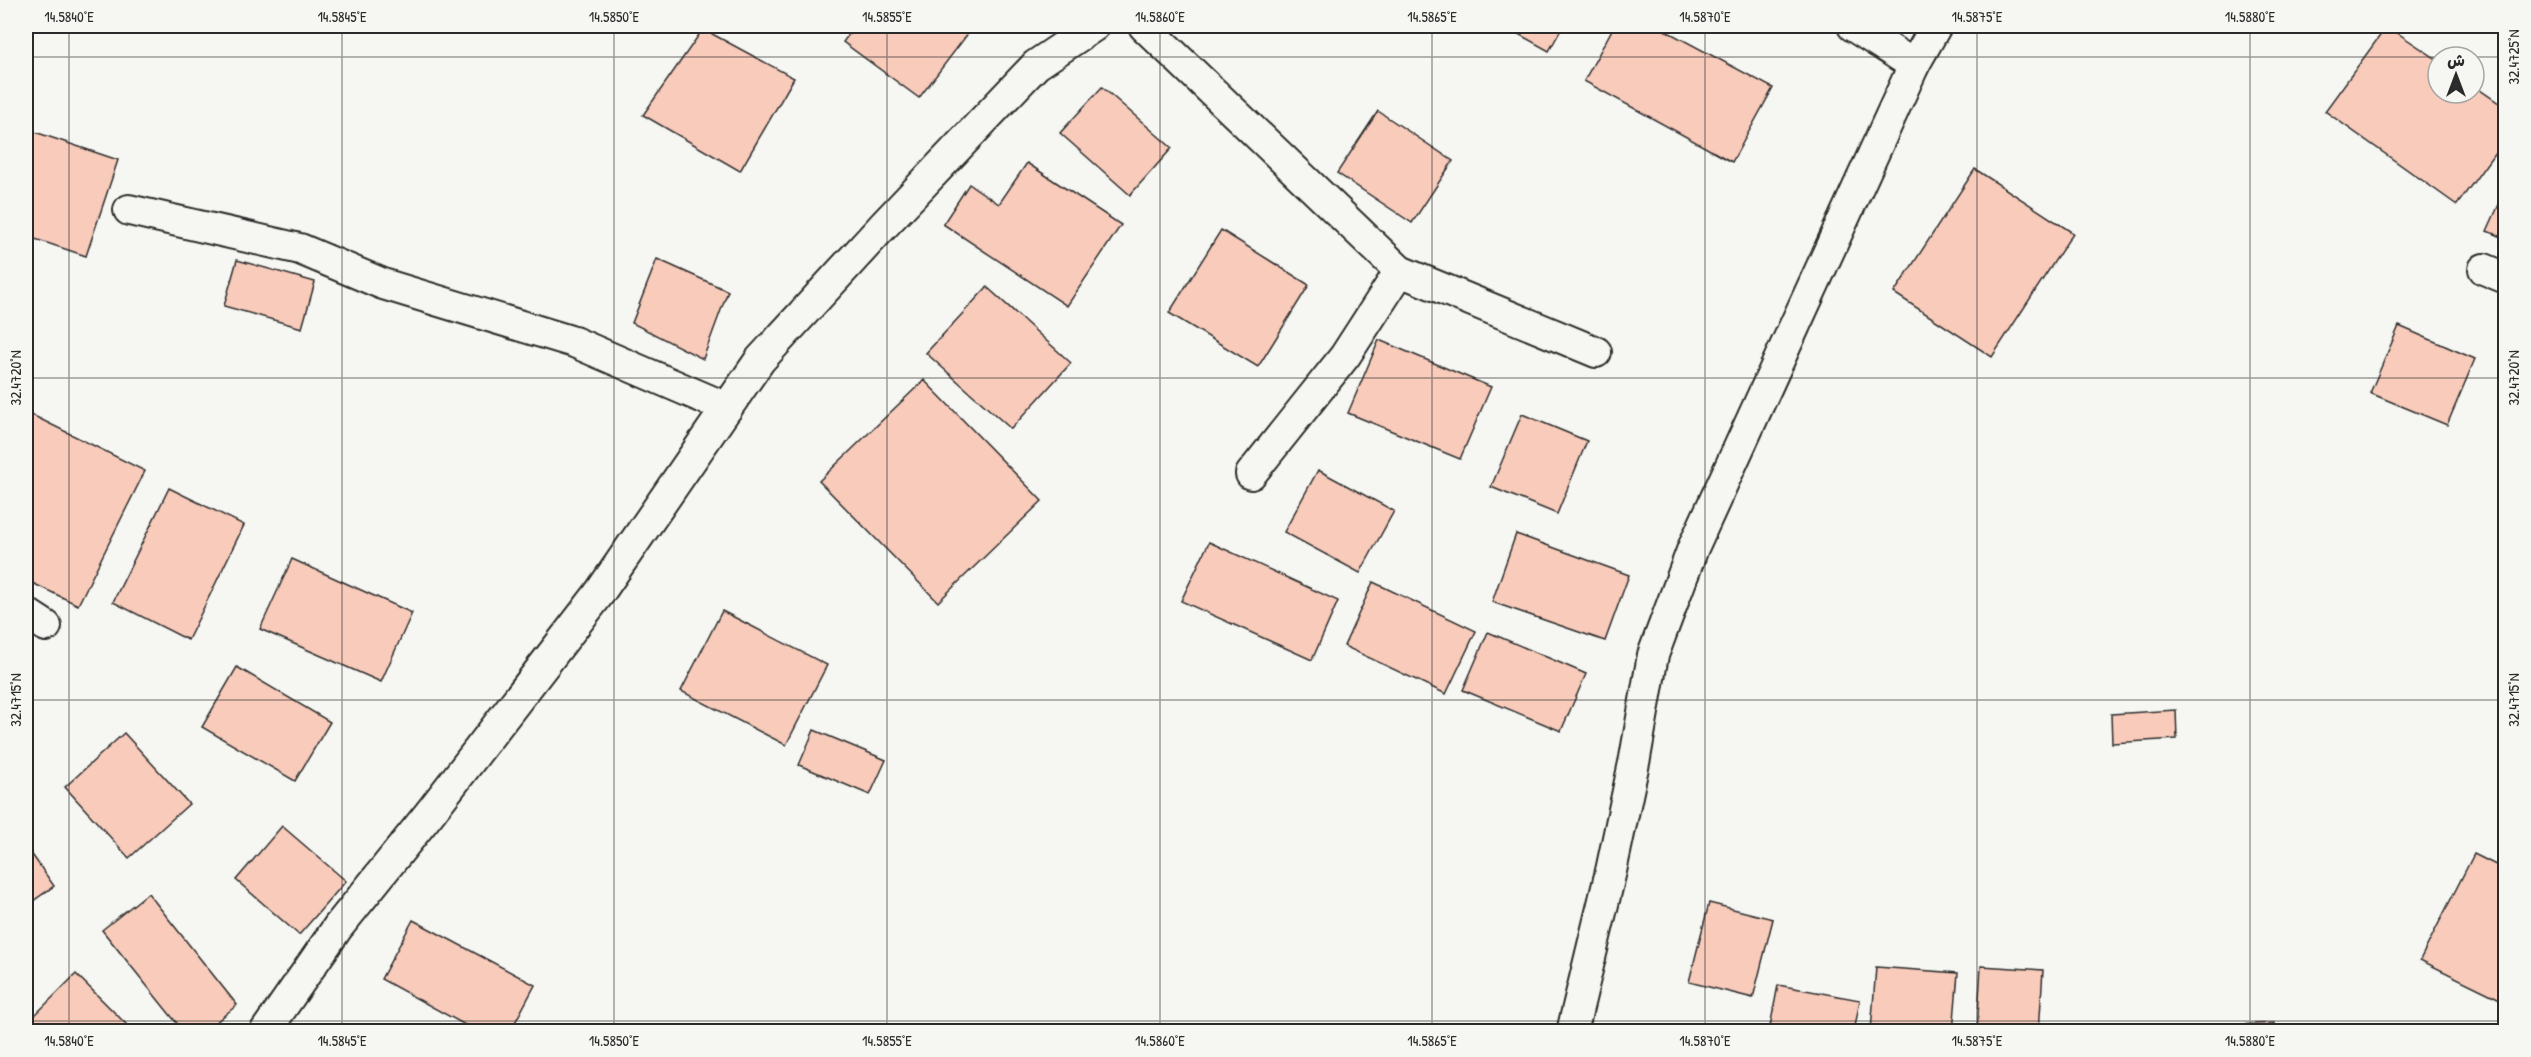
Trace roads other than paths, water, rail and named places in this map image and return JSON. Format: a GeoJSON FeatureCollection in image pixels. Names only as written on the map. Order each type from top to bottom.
{"type":"FeatureCollection","features":[{"type":"Feature","properties":{"kind":"street"},"geometry":{"type":"LineString","coordinates":[[265,1032],[338,927],[429,814],[598,595],[760,360],[1036,65],[1094,26]]}},
{"type":"Feature","properties":{"kind":"street"},"geometry":{"type":"LineString","coordinates":[[1144,26],[1400,271],[1596,352]]}},
{"type":"Feature","properties":{"kind":"street"},"geometry":{"type":"LineString","coordinates":[[1853,26],[1914,65]]}},
{"type":"Feature","properties":{"kind":"street"},"geometry":{"type":"LineString","coordinates":[[1572,1032],[1635,758],[1653,655],[1693,548],[1914,65],[1936,26]]}},
{"type":"Feature","properties":{"kind":"street"},"geometry":{"type":"LineString","coordinates":[[129,210],[300,249],[383,284],[574,342],[727,408]]}},
{"type":"Feature","properties":{"kind":"street"},"geometry":{"type":"LineString","coordinates":[[1251,474],[1345,356],[1400,271]]}}]}
